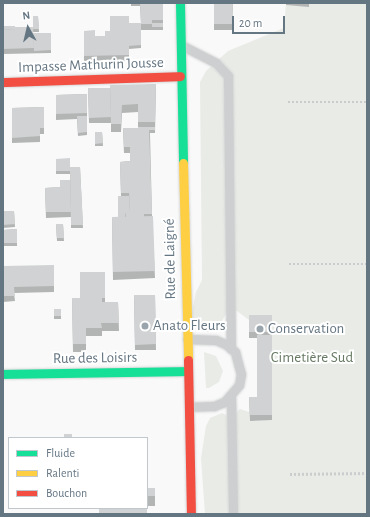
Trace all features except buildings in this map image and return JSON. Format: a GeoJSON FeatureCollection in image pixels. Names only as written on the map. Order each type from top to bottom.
{"type":"FeatureCollection","features":[{"type":"Feature","properties":{"kind":"street","name":"Rue de Laigné"},"geometry":{"type":"LineString","coordinates":[[180,3],[180,76],[191,514]]}},
{"type":"Feature","properties":{"kind":"street","name":"Impasse Mathurin Jousse"},"geometry":{"type":"LineString","coordinates":[[3,82],[180,76]]}},
{"type":"Feature","properties":{"kind":"street","name":"Rue des Loisirs"},"geometry":{"type":"LineString","coordinates":[[3,374],[187,371]]}},
{"type":"Feature","properties":{"kind":"lane"},"geometry":{"type":"LineString","coordinates":[[180,45],[216,63],[228,76],[231,349]]}},
{"type":"Feature","properties":{"kind":"lane"},"geometry":{"type":"LineString","coordinates":[[186,339],[216,340],[231,349],[240,363],[241,374],[239,385],[231,396],[214,406],[189,408]]}},
{"type":"Feature","properties":{"kind":"lane"},"geometry":{"type":"LineString","coordinates":[[231,396],[233,514]]}},
{"type":"Feature","properties":{"kind":"path"},"geometry":{"type":"LineString","coordinates":[[288,102],[367,102]]}},
{"type":"Feature","properties":{"kind":"path"},"geometry":{"type":"LineString","coordinates":[[289,264],[367,264]]}},
{"type":"Feature","properties":{"kind":"path"},"geometry":{"type":"LineString","coordinates":[[290,474],[367,473]]}},
{"type":"Feature","properties":{"kind":"green space","name":"Cimetière Sud"},"geometry":{"type":"Polygon","coordinates":[[[286,3],[367,3],[367,514],[205,514],[201,458],[206,426],[210,418],[222,413],[231,417],[240,409],[249,412],[257,403],[257,338],[249,338],[249,320],[237,311],[228,311],[220,324],[207,332],[198,329],[190,321],[196,292],[202,280],[200,82],[206,71],[228,51],[284,28],[286,3]]]}},
{"type":"Feature","properties":{"kind":"green space"},"geometry":{"type":"Polygon","coordinates":[[[204,352],[216,356],[223,371],[219,382],[209,388],[206,388],[204,352]]]}},
{"type":"Feature","properties":{"kind":"traffic: fast"},"geometry":{"type":"LineString","coordinates":[[180,3],[183,163]]}},
{"type":"Feature","properties":{"kind":"traffic: fast"},"geometry":{"type":"LineString","coordinates":[[3,374],[187,371]]}},
{"type":"Feature","properties":{"kind":"traffic: slow"},"geometry":{"type":"LineString","coordinates":[[183,163],[188,360]]}},
{"type":"Feature","properties":{"kind":"traffic: jam"},"geometry":{"type":"LineString","coordinates":[[3,82],[180,76]]}},
{"type":"Feature","properties":{"kind":"traffic: jam"},"geometry":{"type":"LineString","coordinates":[[188,360],[191,514]]}},
{"type":"Feature","properties":{"kind":"place","name":"Anato Fleurs"},"geometry":{"type":"Point","coordinates":[145,326]}},
{"type":"Feature","properties":{"kind":"place","name":"Conservation"},"geometry":{"type":"Point","coordinates":[260,329]}}]}
